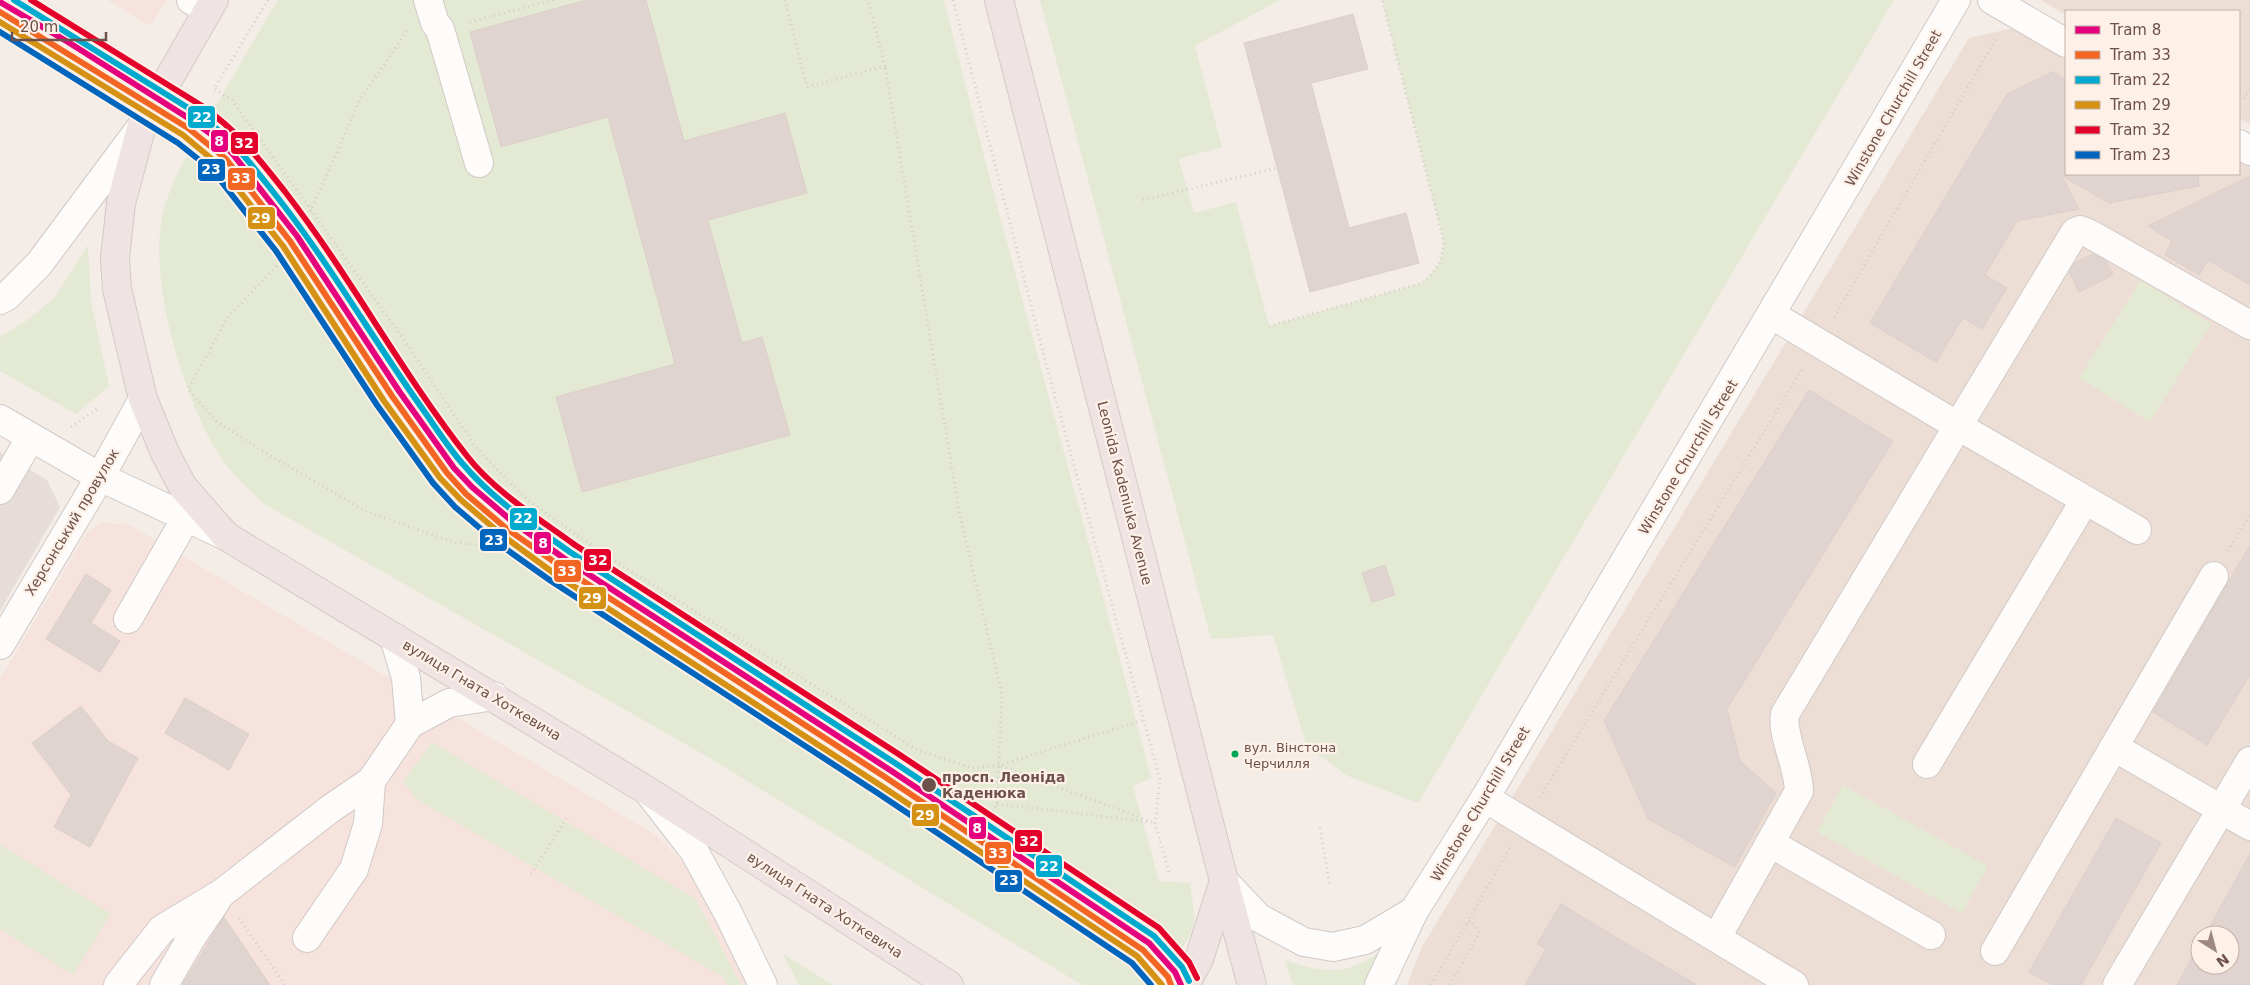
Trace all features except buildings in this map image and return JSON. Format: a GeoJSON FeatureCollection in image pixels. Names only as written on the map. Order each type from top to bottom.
{"type":"FeatureCollection","features":[{"type":"Feature","properties":{"kind":"highway","name":"Leonida Kadeniuka Avenue"},"geometry":{"type":"LineString","coordinates":[[999,0],[1252,985]]}},
{"type":"Feature","properties":{"kind":"highway"},"geometry":{"type":"LineString","coordinates":[[204,3],[142,125],[121,202],[115,258],[117,289],[143,399],[165,453],[183,486],[226,536]]}},
{"type":"Feature","properties":{"kind":"highway","name":"вулиця Гната Хоткевича"},"geometry":{"type":"LineString","coordinates":[[226,536],[494,696],[648,791],[949,985]]}},
{"type":"Feature","properties":{"kind":"highway"},"geometry":{"type":"LineString","coordinates":[[1184,985],[1199,959],[1224,881]]}},
{"type":"Feature","properties":{"kind":"street"},"geometry":{"type":"LineString","coordinates":[[428,0],[435,24],[440,29],[479,164]]}},
{"type":"Feature","properties":{"kind":"street","name":"Winstone Churchill Street"},"geometry":{"type":"LineString","coordinates":[[1379,985],[1414,911],[1485,798],[1772,315],[1956,0]]}},
{"type":"Feature","properties":{"kind":"street"},"geometry":{"type":"LineString","coordinates":[[1992,0],[2065,42]]}},
{"type":"Feature","properties":{"kind":"street"},"geometry":{"type":"LineString","coordinates":[[0,300],[7,296],[39,264],[142,125]]}},
{"type":"Feature","properties":{"kind":"street"},"geometry":{"type":"LineString","coordinates":[[1717,937],[1799,791],[1785,724],[1786,714],[2076,232],[2080,230],[2090,234],[2250,325]]}},
{"type":"Feature","properties":{"kind":"street"},"geometry":{"type":"LineString","coordinates":[[1772,315],[2137,530]]}},
{"type":"Feature","properties":{"kind":"street","name":"Херсонський провулок"},"geometry":{"type":"LineString","coordinates":[[0,644],[100,477],[143,399]]}},
{"type":"Feature","properties":{"kind":"street","name":"вулиця Гната Хоткевича"},"geometry":{"type":"LineString","coordinates":[[0,419],[100,477],[226,536]]}},
{"type":"Feature","properties":{"kind":"street"},"geometry":{"type":"LineString","coordinates":[[0,490],[31,437]]}},
{"type":"Feature","properties":{"kind":"street"},"geometry":{"type":"LineString","coordinates":[[1927,764],[2085,500]]}},
{"type":"Feature","properties":{"kind":"street"},"geometry":{"type":"LineString","coordinates":[[128,619],[186,518]]}},
{"type":"Feature","properties":{"kind":"street"},"geometry":{"type":"LineString","coordinates":[[1995,951],[2214,576]]}},
{"type":"Feature","properties":{"kind":"street"},"geometry":{"type":"LineString","coordinates":[[394,638],[406,678],[410,724]]}},
{"type":"Feature","properties":{"kind":"street"},"geometry":{"type":"LineString","coordinates":[[118,985],[162,930],[222,893],[371,781],[410,724],[449,704],[494,696]]}},
{"type":"Feature","properties":{"kind":"street"},"geometry":{"type":"LineString","coordinates":[[2114,747],[2250,826]]}},
{"type":"Feature","properties":{"kind":"street"},"geometry":{"type":"LineString","coordinates":[[2117,985],[2250,761]]}},
{"type":"Feature","properties":{"kind":"street"},"geometry":{"type":"LineString","coordinates":[[307,938],[354,869],[368,824],[371,781]]}},
{"type":"Feature","properties":{"kind":"street"},"geometry":{"type":"LineString","coordinates":[[648,791],[694,851],[728,913],[763,985]]}},
{"type":"Feature","properties":{"kind":"street"},"geometry":{"type":"LineString","coordinates":[[1485,798],[1717,937],[1778,981]]}},
{"type":"Feature","properties":{"kind":"street"},"geometry":{"type":"LineString","coordinates":[[1770,843],[1931,935]]}},
{"type":"Feature","properties":{"kind":"street"},"geometry":{"type":"LineString","coordinates":[[1224,881],[1259,918],[1304,942],[1333,947],[1365,940],[1414,911]]}},
{"type":"Feature","properties":{"kind":"street"},"geometry":{"type":"LineString","coordinates":[[164,985],[190,940],[222,893]]}},
{"type":"Feature","properties":{"kind":"path"},"geometry":{"type":"LineString","coordinates":[[36,0],[117,48]]}},
{"type":"Feature","properties":{"kind":"path"},"geometry":{"type":"LineString","coordinates":[[268,0],[214,89],[232,100],[310,212],[402,337],[475,446],[530,502],[607,556],[917,750],[972,768],[1000,765],[1143,720]]}},
{"type":"Feature","properties":{"kind":"path"},"geometry":{"type":"LineString","coordinates":[[428,0],[360,100],[310,212],[284,258],[228,317],[188,389],[216,420],[224,426],[256,447],[365,510],[456,543],[510,547]]}},
{"type":"Feature","properties":{"kind":"path"},"geometry":{"type":"LineString","coordinates":[[440,29],[553,0]]}},
{"type":"Feature","properties":{"kind":"path"},"geometry":{"type":"LineString","coordinates":[[785,0],[806,87],[884,66]]}},
{"type":"Feature","properties":{"kind":"path"},"geometry":{"type":"LineString","coordinates":[[192,142],[215,163],[235,188],[438,484],[478,526],[811,745],[972,847],[998,804],[1002,695],[958,511],[884,66],[868,0]]}},
{"type":"Feature","properties":{"kind":"path"},"geometry":{"type":"LineString","coordinates":[[953,0],[1047,366],[1160,780],[1155,823],[1169,872]]}},
{"type":"Feature","properties":{"kind":"path"},"geometry":{"type":"LineString","coordinates":[[1269,326],[1422,282],[1436,271],[1441,258],[1444,242],[1382,0]]}},
{"type":"Feature","properties":{"kind":"path"},"geometry":{"type":"LineString","coordinates":[[1829,325],[1997,36]]}},
{"type":"Feature","properties":{"kind":"path"},"geometry":{"type":"LineString","coordinates":[[2244,99],[2250,89]]}},
{"type":"Feature","properties":{"kind":"path"},"geometry":{"type":"LineString","coordinates":[[1143,200],[1277,168]]}},
{"type":"Feature","properties":{"kind":"path"},"geometry":{"type":"LineString","coordinates":[[1431,985],[1525,821],[1804,367]]}},
{"type":"Feature","properties":{"kind":"path"},"geometry":{"type":"LineString","coordinates":[[68,428],[97,409]]}},
{"type":"Feature","properties":{"kind":"path"},"geometry":{"type":"LineString","coordinates":[[2214,576],[2250,514]]}},
{"type":"Feature","properties":{"kind":"path"},"geometry":{"type":"LineString","coordinates":[[1000,765],[1155,823]]}},
{"type":"Feature","properties":{"kind":"path"},"geometry":{"type":"LineString","coordinates":[[998,804],[1155,823]]}},
{"type":"Feature","properties":{"kind":"path"},"geometry":{"type":"LineString","coordinates":[[531,874],[567,817]]}},
{"type":"Feature","properties":{"kind":"path"},"geometry":{"type":"LineString","coordinates":[[1320,828],[1330,886]]}},
{"type":"Feature","properties":{"kind":"path"},"geometry":{"type":"LineString","coordinates":[[222,893],[285,985]]}},
{"type":"Feature","properties":{"kind":"path"},"geometry":{"type":"LineString","coordinates":[[1450,985],[1479,934],[1476,925],[1468,921]]}},
{"type":"Feature","properties":{"kind":"shaded area"},"geometry":{"type":"Polygon","coordinates":[[[107,0],[166,0],[151,26],[107,0]]]}},
{"type":"Feature","properties":{"kind":"shaded area"},"geometry":{"type":"Polygon","coordinates":[[[2041,0],[2250,0],[2250,124],[2240,119],[2240,10],[2065,10],[2065,14],[2041,0]]]}},
{"type":"Feature","properties":{"kind":"shaded area"},"geometry":{"type":"Polygon","coordinates":[[[2013,28],[2065,58],[2065,175],[2240,175],[2240,160],[2250,166],[2250,985],[1407,985],[1422,947],[1969,38],[2013,28]]]}},
{"type":"Feature","properties":{"kind":"shaded area"},"geometry":{"type":"Polygon","coordinates":[[[0,452],[47,480],[60,507],[0,611],[0,452]]]}},
{"type":"Feature","properties":{"kind":"shaded area"},"geometry":{"type":"Polygon","coordinates":[[[101,522],[130,525],[656,835],[684,863],[700,884],[752,985],[0,985],[0,679],[86,534],[101,522]]]}},
{"type":"Feature","properties":{"kind":"green space"},"geometry":{"type":"Polygon","coordinates":[[[278,0],[944,0],[994,195],[1151,778],[1133,786],[1159,881],[1190,883],[1194,913],[1189,938],[1174,960],[1149,985],[1082,985],[708,757],[264,504],[224,463],[194,404],[172,338],[160,271],[159,240],[163,213],[178,173],[278,0]]]}},
{"type":"Feature","properties":{"kind":"green space"},"geometry":{"type":"Polygon","coordinates":[[[1040,0],[1280,0],[1195,46],[1222,147],[1179,159],[1194,213],[1236,202],[1269,326],[1422,283],[1432,274],[1440,261],[1444,242],[1382,0],[1894,0],[1418,803],[1348,776],[1307,747],[1273,635],[1211,639],[1040,0]]]}},
{"type":"Feature","properties":{"kind":"green space"},"geometry":{"type":"Polygon","coordinates":[[[88,245],[91,302],[109,386],[76,414],[0,371],[0,337],[29,319],[55,297],[88,245]]]}},
{"type":"Feature","properties":{"kind":"green space"},"geometry":{"type":"Polygon","coordinates":[[[2141,280],[2211,324],[2150,422],[2079,378],[2141,280]]]}},
{"type":"Feature","properties":{"kind":"green space"},"geometry":{"type":"Polygon","coordinates":[[[432,742],[696,899],[741,985],[727,985],[723,977],[416,799],[403,782],[432,742]]]}},
{"type":"Feature","properties":{"kind":"green space"},"geometry":{"type":"Polygon","coordinates":[[[1843,785],[1988,866],[1962,913],[1817,832],[1843,785]]]}},
{"type":"Feature","properties":{"kind":"green space"},"geometry":{"type":"Polygon","coordinates":[[[0,844],[111,914],[73,975],[0,929],[0,844]]]}},
{"type":"Feature","properties":{"kind":"green space"},"geometry":{"type":"Polygon","coordinates":[[[1395,943],[1369,985],[1293,985],[1285,960],[1318,969],[1343,969],[1354,966],[1380,953],[1395,943]]]}},
{"type":"Feature","properties":{"kind":"green space"},"geometry":{"type":"Polygon","coordinates":[[[783,954],[833,985],[799,985],[783,954]]]}},
{"type":"Feature","properties":{"kind":"tram line","name":"22"},"geometry":{"type":"LineString","coordinates":[[14,0],[198,114],[232,143],[259,174],[297,224],[452,451],[499,500],[570,552],[895,763],[1154,936],[1182,967],[1189,981]]}},
{"type":"Feature","properties":{"kind":"tram line","name":"32"},"geometry":{"type":"LineString","coordinates":[[31,0],[202,106],[248,146],[310,225],[443,424],[478,469],[504,493],[575,545],[900,755],[1159,928],[1189,962],[1197,978]]}},
{"type":"Feature","properties":{"kind":"tram line","name":"8"},"geometry":{"type":"LineString","coordinates":[[0,2],[68,42],[193,121],[215,137],[232,153],[297,236],[399,391],[454,468],[472,487],[513,522],[565,559],[890,770],[1149,943],[1175,972],[1181,985]]}},
{"type":"Feature","properties":{"kind":"tram line","name":"33"},"geometry":{"type":"LineString","coordinates":[[0,12],[188,128],[226,159],[290,241],[392,396],[447,473],[466,494],[507,529],[560,566],[885,777],[1143,950],[1168,977],[1171,985]]}},
{"type":"Feature","properties":{"kind":"tram line","name":"29"},"geometry":{"type":"LineString","coordinates":[[0,22],[183,135],[219,165],[283,246],[384,401],[440,478],[461,500],[502,535],[555,574],[880,785],[1137,956],[1162,985]]}},
{"type":"Feature","properties":{"kind":"tram line","name":"23"},"geometry":{"type":"LineString","coordinates":[[0,32],[178,143],[213,171],[276,251],[377,405],[433,483],[455,507],[496,542],[551,581],[876,792],[1132,963],[1151,985]]}},
{"type":"Feature","properties":{"kind":"place","name":"вул. Вінстона Черчилля"},"geometry":{"type":"Point","coordinates":[1235,754]}},
{"type":"Feature","properties":{"kind":"place","name":"просп. Леоніда Каденюка"},"geometry":{"type":"Point","coordinates":[929,785]}}]}
